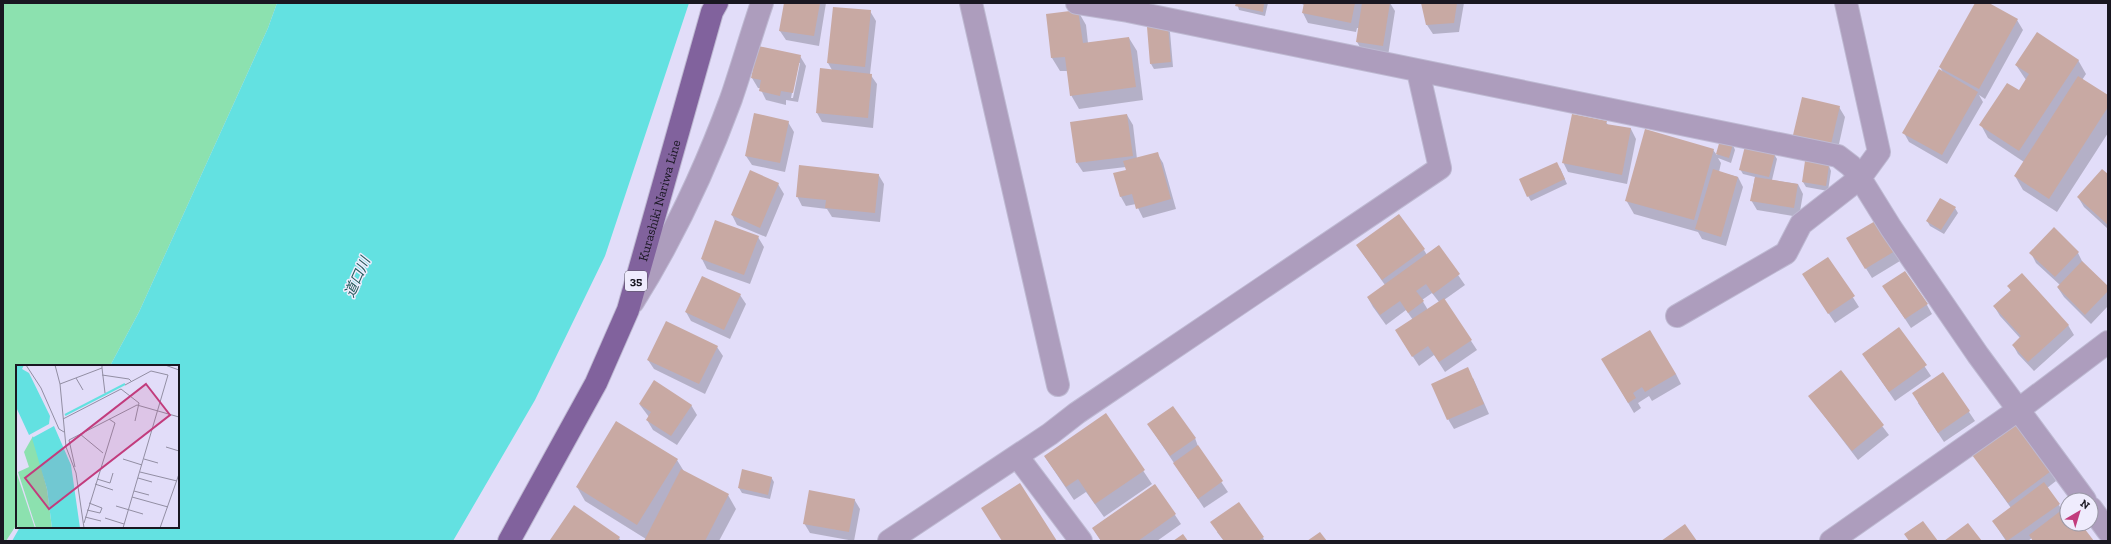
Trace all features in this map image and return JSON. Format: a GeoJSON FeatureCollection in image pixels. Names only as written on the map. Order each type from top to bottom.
{"type":"FeatureCollection","features":[{"type":"Feature","properties":{"kind":"main road","name":"Kurashiki Nariwa Line"},"geometry":{"type":"LineString","coordinates":[[509,541],[596,383],[628,310],[712,12],[717,3]]}},
{"type":"Feature","properties":{"kind":"street"},"geometry":{"type":"LineString","coordinates":[[628,310],[659,261],[703,168],[731,99],[762,3]]}},
{"type":"Feature","properties":{"kind":"street"},"geometry":{"type":"LineString","coordinates":[[971,3],[1058,385]]}},
{"type":"Feature","properties":{"kind":"street"},"geometry":{"type":"LineString","coordinates":[[1077,3],[1136,12],[1838,156],[1851,166],[1860,178],[1891,228],[2018,410],[2079,492]]}},
{"type":"Feature","properties":{"kind":"street"},"geometry":{"type":"LineString","coordinates":[[1677,316],[1786,253],[1801,224],[1860,178],[1879,152],[1846,3]]}},
{"type":"Feature","properties":{"kind":"street"},"geometry":{"type":"LineString","coordinates":[[889,541],[1017,456],[1077,413],[1440,168],[1418,71]]}},
{"type":"Feature","properties":{"kind":"street"},"geometry":{"type":"LineString","coordinates":[[1831,541],[2018,410],[2108,342]]}},
{"type":"Feature","properties":{"kind":"street"},"geometry":{"type":"LineString","coordinates":[[1017,456],[1081,541]]}},
{"type":"Feature","properties":{"kind":"street"},"geometry":{"type":"LineString","coordinates":[[2099,519],[2108,531]]}},
{"type":"Feature","properties":{"kind":"shaded area"},"geometry":{"type":"Polygon","coordinates":[[[3,3],[277,3],[268,28],[139,312],[111,365],[16,365],[16,526],[6,541],[3,541],[3,3]]]}},
{"type":"Feature","properties":{"kind":"water","name":"道口川"},"geometry":{"type":"Polygon","coordinates":[[[277,3],[689,3],[605,256],[535,400],[453,541],[12,541],[19,528],[179,528],[179,365],[111,365],[139,312],[268,28],[277,3]]]}},
{"type":"Feature","properties":{"kind":"building"},"geometry":{"type":"Polygon","coordinates":[[[784,3],[820,3],[814,36],[779,31],[784,3]]]}},
{"type":"Feature","properties":{"kind":"building"},"geometry":{"type":"Polygon","coordinates":[[[1236,3],[1264,3],[1263,12],[1235,6],[1236,3]]]}},
{"type":"Feature","properties":{"kind":"building"},"geometry":{"type":"Polygon","coordinates":[[[1304,3],[1355,3],[1351,23],[1302,13],[1304,3]]]}},
{"type":"Feature","properties":{"kind":"building"},"geometry":{"type":"Polygon","coordinates":[[[1362,3],[1390,3],[1383,46],[1356,42],[1362,3]]]}},
{"type":"Feature","properties":{"kind":"building"},"geometry":{"type":"Polygon","coordinates":[[[1421,3],[1457,3],[1454,23],[1426,25],[1421,3]]]}},
{"type":"Feature","properties":{"kind":"building"},"geometry":{"type":"Polygon","coordinates":[[[1975,3],[1989,3],[2018,19],[1979,89],[1939,67],[1975,3]]]}},
{"type":"Feature","properties":{"kind":"building"},"geometry":{"type":"Polygon","coordinates":[[[833,7],[871,10],[865,67],[827,63],[833,7]]]}},
{"type":"Feature","properties":{"kind":"building"},"geometry":{"type":"Polygon","coordinates":[[[1078,10],[1083,43],[1129,37],[1136,87],[1070,96],[1065,57],[1051,58],[1046,14],[1078,10]]]}},
{"type":"Feature","properties":{"kind":"building"},"geometry":{"type":"Polygon","coordinates":[[[1168,26],[1171,62],[1150,64],[1147,27],[1168,26]]]}},
{"type":"Feature","properties":{"kind":"building"},"geometry":{"type":"Polygon","coordinates":[[[2037,32],[2079,60],[2019,151],[1979,125],[2007,83],[2019,90],[2029,74],[2015,65],[2037,32]]]}},
{"type":"Feature","properties":{"kind":"building"},"geometry":{"type":"Polygon","coordinates":[[[758,46],[801,55],[793,93],[781,91],[780,96],[759,91],[761,80],[751,78],[758,46]]]}},
{"type":"Feature","properties":{"kind":"building"},"geometry":{"type":"Polygon","coordinates":[[[820,68],[872,74],[868,118],[816,113],[820,68]]]}},
{"type":"Feature","properties":{"kind":"building"},"geometry":{"type":"Polygon","coordinates":[[[1939,69],[1978,92],[1942,155],[1902,133],[1939,69]]]}},
{"type":"Feature","properties":{"kind":"building"},"geometry":{"type":"Polygon","coordinates":[[[2078,76],[2108,95],[2108,107],[2049,199],[2014,176],[2078,76]]]}},
{"type":"Feature","properties":{"kind":"building"},"geometry":{"type":"Polygon","coordinates":[[[1802,97],[1840,106],[1831,144],[1793,135],[1802,97]]]}},
{"type":"Feature","properties":{"kind":"building"},"geometry":{"type":"Polygon","coordinates":[[[754,113],[789,121],[780,163],[745,156],[754,113]]]}},
{"type":"Feature","properties":{"kind":"building"},"geometry":{"type":"Polygon","coordinates":[[[1127,114],[1133,156],[1076,163],[1070,122],[1127,114]]]}},
{"type":"Feature","properties":{"kind":"building"},"geometry":{"type":"Polygon","coordinates":[[[1572,114],[1607,121],[1606,124],[1631,128],[1622,175],[1562,163],[1572,114]]]}},
{"type":"Feature","properties":{"kind":"building"},"geometry":{"type":"Polygon","coordinates":[[[1645,129],[1714,149],[1694,220],[1625,201],[1645,129]]]}},
{"type":"Feature","properties":{"kind":"building"},"geometry":{"type":"Polygon","coordinates":[[[1720,140],[1733,144],[1729,158],[1716,154],[1720,140]]]}},
{"type":"Feature","properties":{"kind":"building"},"geometry":{"type":"Polygon","coordinates":[[[1745,146],[1775,154],[1769,177],[1739,170],[1745,146]]]}},
{"type":"Feature","properties":{"kind":"building"},"geometry":{"type":"Polygon","coordinates":[[[1158,152],[1171,199],[1136,209],[1132,194],[1120,197],[1113,173],[1126,170],[1123,161],[1158,152]]]}},
{"type":"Feature","properties":{"kind":"building"},"geometry":{"type":"Polygon","coordinates":[[[1805,161],[1829,165],[1826,186],[1802,182],[1805,161]]]}},
{"type":"Feature","properties":{"kind":"building"},"geometry":{"type":"Polygon","coordinates":[[[1557,162],[1565,179],[1527,197],[1519,179],[1557,162]]]}},
{"type":"Feature","properties":{"kind":"building"},"geometry":{"type":"Polygon","coordinates":[[[799,165],[879,174],[875,213],[825,208],[826,200],[796,197],[799,165]]]}},
{"type":"Feature","properties":{"kind":"building"},"geometry":{"type":"Polygon","coordinates":[[[1713,169],[1738,177],[1721,237],[1695,229],[1713,169]]]}},
{"type":"Feature","properties":{"kind":"building"},"geometry":{"type":"Polygon","coordinates":[[[2102,169],[2108,174],[2108,225],[2077,197],[2102,169]]]}},
{"type":"Feature","properties":{"kind":"building"},"geometry":{"type":"Polygon","coordinates":[[[750,170],[779,183],[760,228],[731,215],[750,170]]]}},
{"type":"Feature","properties":{"kind":"building"},"geometry":{"type":"Polygon","coordinates":[[[1755,177],[1798,184],[1794,208],[1750,201],[1755,177]]]}},
{"type":"Feature","properties":{"kind":"building"},"geometry":{"type":"Polygon","coordinates":[[[1940,198],[1956,207],[1941,230],[1926,221],[1940,198]]]}},
{"type":"Feature","properties":{"kind":"building"},"geometry":{"type":"Polygon","coordinates":[[[1399,214],[1425,249],[1382,280],[1356,245],[1399,214]]]}},
{"type":"Feature","properties":{"kind":"building"},"geometry":{"type":"Polygon","coordinates":[[[715,220],[759,236],[744,275],[701,259],[715,220]]]}},
{"type":"Feature","properties":{"kind":"building"},"geometry":{"type":"Polygon","coordinates":[[[1877,220],[1895,251],[1865,269],[1846,238],[1877,220]]]}},
{"type":"Feature","properties":{"kind":"building"},"geometry":{"type":"Polygon","coordinates":[[[2054,227],[2079,252],[2055,277],[2029,253],[2054,227]]]}},
{"type":"Feature","properties":{"kind":"building"},"geometry":{"type":"Polygon","coordinates":[[[1439,245],[1460,274],[1433,294],[1426,284],[1416,291],[1424,301],[1408,313],[1400,301],[1380,315],[1367,297],[1439,245]]]}},
{"type":"Feature","properties":{"kind":"building"},"geometry":{"type":"Polygon","coordinates":[[[1828,257],[1855,296],[1828,314],[1802,274],[1828,257]]]}},
{"type":"Feature","properties":{"kind":"building"},"geometry":{"type":"Polygon","coordinates":[[[2082,261],[2108,286],[2108,291],[2085,315],[2057,287],[2082,261]]]}},
{"type":"Feature","properties":{"kind":"building"},"geometry":{"type":"Polygon","coordinates":[[[1905,271],[1928,304],[1905,319],[1882,286],[1905,271]]]}},
{"type":"Feature","properties":{"kind":"building"},"geometry":{"type":"Polygon","coordinates":[[[2022,273],[2069,325],[2028,362],[2012,345],[2021,336],[1993,306],[2011,290],[2007,286],[2022,273]]]}},
{"type":"Feature","properties":{"kind":"building"},"geometry":{"type":"Polygon","coordinates":[[[702,276],[741,294],[724,330],[685,312],[702,276]]]}},
{"type":"Feature","properties":{"kind":"building"},"geometry":{"type":"Polygon","coordinates":[[[1444,298],[1472,340],[1439,362],[1428,346],[1412,357],[1395,330],[1444,298]]]}},
{"type":"Feature","properties":{"kind":"building"},"geometry":{"type":"Polygon","coordinates":[[[666,321],[718,346],[699,384],[647,360],[666,321]]]}},
{"type":"Feature","properties":{"kind":"building"},"geometry":{"type":"Polygon","coordinates":[[[1899,327],[1927,365],[1889,392],[1862,354],[1899,327]]]}},
{"type":"Feature","properties":{"kind":"building"},"geometry":{"type":"Polygon","coordinates":[[[1650,330],[1676,374],[1645,392],[1642,387],[1633,393],[1636,398],[1628,403],[1601,359],[1650,330]]]}},
{"type":"Feature","properties":{"kind":"building"},"geometry":{"type":"Polygon","coordinates":[[[1468,367],[1484,404],[1447,420],[1431,384],[1468,367]]]}},
{"type":"Feature","properties":{"kind":"building"},"geometry":{"type":"Polygon","coordinates":[[[1841,370],[1884,425],[1852,451],[1808,396],[1841,370]]]}},
{"type":"Feature","properties":{"kind":"building"},"geometry":{"type":"Polygon","coordinates":[[[1943,372],[1970,411],[1938,433],[1912,393],[1943,372]]]}},
{"type":"Feature","properties":{"kind":"building"},"geometry":{"type":"Polygon","coordinates":[[[654,380],[692,405],[671,436],[646,420],[651,412],[639,404],[654,380]]]}},
{"type":"Feature","properties":{"kind":"building"},"geometry":{"type":"Polygon","coordinates":[[[1173,406],[1196,438],[1170,456],[1147,424],[1173,406]]]}},
{"type":"Feature","properties":{"kind":"building"},"geometry":{"type":"Polygon","coordinates":[[[1106,413],[1145,470],[1095,504],[1078,479],[1066,487],[1044,456],[1106,413]]]}},
{"type":"Feature","properties":{"kind":"building"},"geometry":{"type":"Polygon","coordinates":[[[616,421],[678,459],[637,525],[576,487],[616,421]]]}},
{"type":"Feature","properties":{"kind":"building"},"geometry":{"type":"Polygon","coordinates":[[[2015,423],[2051,471],[2008,503],[1972,455],[2015,423]]]}},
{"type":"Feature","properties":{"kind":"building"},"geometry":{"type":"Polygon","coordinates":[[[1198,445],[1223,481],[1198,499],[1173,463],[1198,445]]]}},
{"type":"Feature","properties":{"kind":"building"},"geometry":{"type":"Polygon","coordinates":[[[681,469],[729,494],[705,541],[644,541],[681,469]]]}},
{"type":"Feature","properties":{"kind":"building"},"geometry":{"type":"Polygon","coordinates":[[[742,469],[772,477],[768,495],[738,488],[742,469]]]}},
{"type":"Feature","properties":{"kind":"building"},"geometry":{"type":"Polygon","coordinates":[[[2044,482],[2059,503],[2059,505],[2007,541],[1992,521],[2044,482]]]}},
{"type":"Feature","properties":{"kind":"building"},"geometry":{"type":"Polygon","coordinates":[[[1020,483],[1057,541],[1002,541],[981,508],[1020,483]]]}},
{"type":"Feature","properties":{"kind":"building"},"geometry":{"type":"Polygon","coordinates":[[[1155,484],[1176,514],[1138,541],[1101,541],[1092,528],[1155,484]]]}},
{"type":"Feature","properties":{"kind":"building"},"geometry":{"type":"Polygon","coordinates":[[[809,490],[855,499],[849,532],[803,524],[809,490]]]}},
{"type":"Feature","properties":{"kind":"building"},"geometry":{"type":"Polygon","coordinates":[[[1239,502],[1264,537],[1258,541],[1224,541],[1210,522],[1239,502]]]}},
{"type":"Feature","properties":{"kind":"building"},"geometry":{"type":"Polygon","coordinates":[[[574,505],[620,537],[617,541],[550,540],[574,505]]]}},
{"type":"Feature","properties":{"kind":"building"},"geometry":{"type":"Polygon","coordinates":[[[2059,512],[2059,532],[2087,532],[2094,541],[2033,541],[2029,535],[2059,512]]]}},
{"type":"Feature","properties":{"kind":"building"},"geometry":{"type":"Polygon","coordinates":[[[1923,521],[1938,541],[1909,541],[1904,534],[1923,521]]]}},
{"type":"Feature","properties":{"kind":"building"},"geometry":{"type":"Polygon","coordinates":[[[1968,523],[1982,541],[1944,541],[1968,523]]]}},
{"type":"Feature","properties":{"kind":"building"},"geometry":{"type":"Polygon","coordinates":[[[1685,524],[1697,541],[1661,541],[1685,524]]]}},
{"type":"Feature","properties":{"kind":"building"},"geometry":{"type":"Polygon","coordinates":[[[1320,532],[1327,541],[1307,541],[1320,532]]]}},
{"type":"Feature","properties":{"kind":"building"},"geometry":{"type":"Polygon","coordinates":[[[1183,534],[1188,541],[1173,541],[1183,534]]]}}]}
